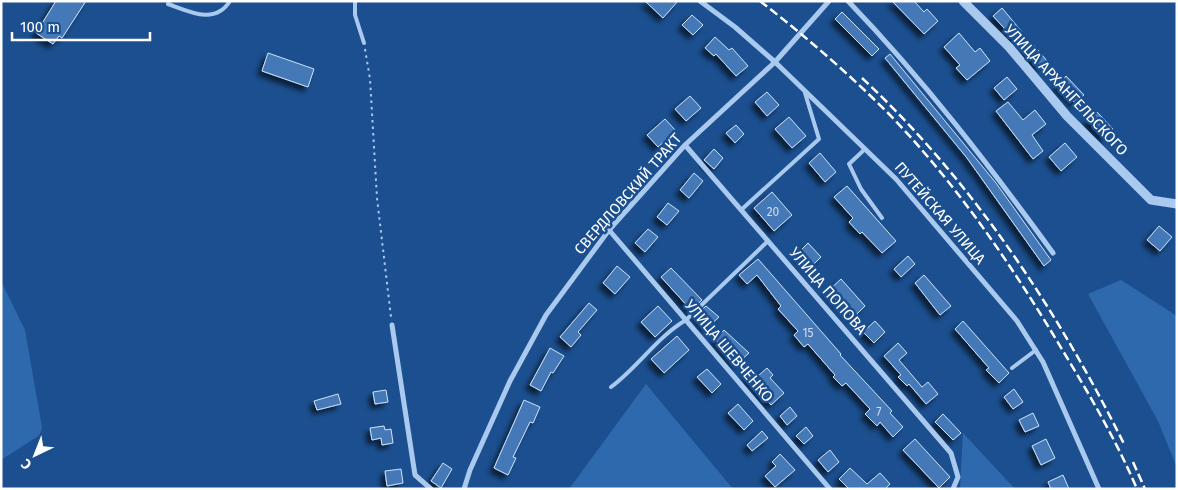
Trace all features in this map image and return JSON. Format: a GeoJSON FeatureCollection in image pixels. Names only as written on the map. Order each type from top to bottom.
{"type":"FeatureCollection","features":[{"type":"Feature","properties":{"kind":"street","name":"ПУТЕЙСКАЯ УЛИЦА"},"geometry":{"type":"LineString","coordinates":[[700,1],[735,26],[775,62],[896,179],[1011,314],[1043,362],[1099,489]]}},
{"type":"Feature","properties":{"kind":"street","name":"СВЕРДЛОВСКИЙ ТРАКТ"},"geometry":{"type":"LineString","coordinates":[[464,489],[470,470],[510,382],[546,315],[609,230],[685,145],[775,62],[829,1]]}},
{"type":"Feature","properties":{"kind":"street"},"geometry":{"type":"LineString","coordinates":[[848,1],[892,47],[978,150],[1053,253]]}},
{"type":"Feature","properties":{"kind":"street","name":"УЛИЦА АРХАНГЕЛЬСКОГО"},"geometry":{"type":"LineString","coordinates":[[963,1],[1009,47],[1067,116],[1151,200],[1177,204]]}},
{"type":"Feature","properties":{"kind":"street","name":"УЛИЦА ПОПОВА"},"geometry":{"type":"LineString","coordinates":[[685,145],[951,453],[958,477],[953,489]]}},
{"type":"Feature","properties":{"kind":"street","name":"УЛИЦА ШЕВЧЕНКО"},"geometry":{"type":"LineString","coordinates":[[609,230],[830,489]]}},
{"type":"Feature","properties":{"kind":"street"},"geometry":{"type":"LineString","coordinates":[[392,325],[415,475],[431,489]]}},
{"type":"Feature","properties":{"kind":"lane"},"geometry":{"type":"LineString","coordinates":[[168,4],[211,16],[221,12],[230,1]]}},
{"type":"Feature","properties":{"kind":"lane"},"geometry":{"type":"LineString","coordinates":[[355,1],[355,15],[364,43]]}},
{"type":"Feature","properties":{"kind":"lane"},"geometry":{"type":"LineString","coordinates":[[741,210],[819,138],[804,91]]}},
{"type":"Feature","properties":{"kind":"lane"},"geometry":{"type":"LineString","coordinates":[[865,149],[849,164],[861,189],[882,218]]}},
{"type":"Feature","properties":{"kind":"lane"},"geometry":{"type":"LineString","coordinates":[[611,387],[625,377],[671,329],[686,320],[768,241]]}},
{"type":"Feature","properties":{"kind":"lane"},"geometry":{"type":"LineString","coordinates":[[1012,368],[1036,350]]}},
{"type":"Feature","properties":{"kind":"path"},"geometry":{"type":"LineString","coordinates":[[364,43],[370,79],[377,198],[392,325]]}},
{"type":"Feature","properties":{"kind":"shaded area"},"geometry":{"type":"Polygon","coordinates":[[[1121,280],[1177,316],[1177,468],[1158,421],[1088,294],[1121,280]]]}},
{"type":"Feature","properties":{"kind":"shaded area"},"geometry":{"type":"Polygon","coordinates":[[[1,281],[25,330],[43,433],[1,460],[1,281]]]}},
{"type":"Feature","properties":{"kind":"shaded area"},"geometry":{"type":"Polygon","coordinates":[[[646,384],[733,489],[569,489],[646,384]]]}},
{"type":"Feature","properties":{"kind":"shaded area"},"geometry":{"type":"Polygon","coordinates":[[[963,433],[1015,489],[960,489],[963,433]]]}},
{"type":"Feature","properties":{"kind":"building"},"geometry":{"type":"Polygon","coordinates":[[[56,1],[86,1],[62,38],[59,36],[53,44],[36,33],[56,1]]]}},
{"type":"Feature","properties":{"kind":"building"},"geometry":{"type":"Polygon","coordinates":[[[645,1],[678,1],[663,18],[645,1]]]}},
{"type":"Feature","properties":{"kind":"building"},"geometry":{"type":"Polygon","coordinates":[[[892,1],[914,1],[924,12],[927,9],[938,21],[924,34],[892,1]]]}},
{"type":"Feature","properties":{"kind":"building"},"geometry":{"type":"Polygon","coordinates":[[[1002,8],[1022,32],[1014,39],[993,16],[1002,8]]]}},
{"type":"Feature","properties":{"kind":"building"},"geometry":{"type":"Polygon","coordinates":[[[842,12],[879,49],[872,56],[835,19],[842,12]]]}},
{"type":"Feature","properties":{"kind":"building"},"geometry":{"type":"Polygon","coordinates":[[[692,15],[703,25],[693,35],[682,25],[692,15]]]}},
{"type":"Feature","properties":{"kind":"building"},"geometry":{"type":"Polygon","coordinates":[[[959,33],[975,52],[980,48],[990,61],[967,80],[956,68],[960,65],[944,47],[959,33]]]}},
{"type":"Feature","properties":{"kind":"building"},"geometry":{"type":"Polygon","coordinates":[[[715,37],[729,50],[732,48],[748,66],[736,76],[716,54],[714,56],[705,48],[715,37]]]}},
{"type":"Feature","properties":{"kind":"building"},"geometry":{"type":"Polygon","coordinates":[[[1033,44],[1047,61],[1039,67],[1024,51],[1033,44]]]}},
{"type":"Feature","properties":{"kind":"building"},"geometry":{"type":"Polygon","coordinates":[[[268,53],[314,69],[308,87],[262,71],[268,53]]]}},
{"type":"Feature","properties":{"kind":"building"},"geometry":{"type":"Polygon","coordinates":[[[890,54],[996,183],[1051,260],[1044,266],[967,158],[885,58],[890,54]]]}},
{"type":"Feature","properties":{"kind":"building"},"geometry":{"type":"Polygon","coordinates":[[[1066,76],[1084,95],[1075,103],[1057,85],[1066,76]]]}},
{"type":"Feature","properties":{"kind":"building"},"geometry":{"type":"Polygon","coordinates":[[[1007,77],[1017,89],[1004,100],[994,88],[1007,77]]]}},
{"type":"Feature","properties":{"kind":"building"},"geometry":{"type":"Polygon","coordinates":[[[767,92],[779,105],[767,116],[755,102],[767,92]]]}},
{"type":"Feature","properties":{"kind":"building"},"geometry":{"type":"Polygon","coordinates":[[[690,96],[701,108],[686,121],[675,109],[690,96]]]}},
{"type":"Feature","properties":{"kind":"building"},"geometry":{"type":"Polygon","coordinates":[[[1008,102],[1023,120],[1035,110],[1046,124],[1032,135],[1043,151],[1033,159],[996,111],[1008,102]]]}},
{"type":"Feature","properties":{"kind":"building"},"geometry":{"type":"Polygon","coordinates":[[[1097,112],[1113,129],[1104,138],[1087,121],[1097,112]]]}},
{"type":"Feature","properties":{"kind":"building"},"geometry":{"type":"Polygon","coordinates":[[[789,117],[806,136],[792,148],[775,129],[789,117]]]}},
{"type":"Feature","properties":{"kind":"building"},"geometry":{"type":"Polygon","coordinates":[[[665,119],[676,131],[658,147],[647,135],[665,119]]]}},
{"type":"Feature","properties":{"kind":"building"},"geometry":{"type":"Polygon","coordinates":[[[736,125],[744,134],[735,143],[726,133],[736,125]]]}},
{"type":"Feature","properties":{"kind":"building"},"geometry":{"type":"Polygon","coordinates":[[[1065,143],[1077,157],[1061,171],[1049,157],[1065,143]]]}},
{"type":"Feature","properties":{"kind":"building"},"geometry":{"type":"Polygon","coordinates":[[[714,149],[723,158],[714,169],[704,160],[714,149]]]}},
{"type":"Feature","properties":{"kind":"building"},"geometry":{"type":"Polygon","coordinates":[[[820,153],[836,172],[825,182],[809,163],[820,153]]]}},
{"type":"Feature","properties":{"kind":"building"},"geometry":{"type":"Polygon","coordinates":[[[694,173],[703,181],[689,198],[680,190],[694,173]]]}},
{"type":"Feature","properties":{"kind":"building"},"geometry":{"type":"Polygon","coordinates":[[[847,186],[896,241],[882,253],[862,232],[860,234],[849,222],[853,218],[834,197],[847,186]]]}},
{"type":"Feature","properties":{"kind":"building"},"geometry":{"type":"Polygon","coordinates":[[[772,192],[792,215],[774,231],[754,208],[772,192]]]}},
{"type":"Feature","properties":{"kind":"building"},"geometry":{"type":"Polygon","coordinates":[[[668,203],[679,211],[667,225],[657,217],[668,203]]]}},
{"type":"Feature","properties":{"kind":"building"},"geometry":{"type":"Polygon","coordinates":[[[1159,226],[1172,237],[1160,251],[1147,240],[1159,226]]]}},
{"type":"Feature","properties":{"kind":"building"},"geometry":{"type":"Polygon","coordinates":[[[648,229],[658,237],[645,252],[635,243],[648,229]]]}},
{"type":"Feature","properties":{"kind":"building"},"geometry":{"type":"Polygon","coordinates":[[[808,243],[821,257],[810,268],[797,254],[808,243]]]}},
{"type":"Feature","properties":{"kind":"building"},"geometry":{"type":"Polygon","coordinates":[[[908,256],[915,264],[901,277],[894,269],[908,256]]]}},
{"type":"Feature","properties":{"kind":"building"},"geometry":{"type":"Polygon","coordinates":[[[758,259],[840,355],[892,411],[890,413],[903,427],[893,437],[880,422],[877,426],[865,414],[870,409],[846,383],[842,386],[833,377],[835,375],[808,344],[804,347],[794,335],[798,331],[778,309],[781,306],[757,275],[747,284],[739,275],[758,259]]]}},
{"type":"Feature","properties":{"kind":"building"},"geometry":{"type":"Polygon","coordinates":[[[617,266],[630,277],[615,294],[603,283],[617,266]]]}},
{"type":"Feature","properties":{"kind":"building"},"geometry":{"type":"Polygon","coordinates":[[[671,268],[702,300],[691,310],[661,277],[671,268]]]}},
{"type":"Feature","properties":{"kind":"building"},"geometry":{"type":"Polygon","coordinates":[[[924,275],[951,306],[940,315],[915,283],[924,275]]]}},
{"type":"Feature","properties":{"kind":"building"},"geometry":{"type":"Polygon","coordinates":[[[841,279],[865,306],[853,318],[828,291],[841,279]]]}},
{"type":"Feature","properties":{"kind":"building"},"geometry":{"type":"Polygon","coordinates":[[[589,303],[597,310],[578,332],[581,335],[571,347],[560,337],[589,303]]]}},
{"type":"Feature","properties":{"kind":"building"},"geometry":{"type":"Polygon","coordinates":[[[658,306],[672,321],[655,337],[641,322],[658,306]]]}},
{"type":"Feature","properties":{"kind":"building"},"geometry":{"type":"Polygon","coordinates":[[[706,306],[719,317],[707,328],[696,315],[706,306]]]}},
{"type":"Feature","properties":{"kind":"building"},"geometry":{"type":"Polygon","coordinates":[[[875,321],[885,332],[874,343],[863,332],[875,321]]]}},
{"type":"Feature","properties":{"kind":"building"},"geometry":{"type":"Polygon","coordinates":[[[963,321],[1009,373],[999,383],[986,370],[989,368],[955,329],[963,321]]]}},
{"type":"Feature","properties":{"kind":"building"},"geometry":{"type":"Polygon","coordinates":[[[724,330],[749,353],[737,364],[715,339],[724,330]]]}},
{"type":"Feature","properties":{"kind":"building"},"geometry":{"type":"Polygon","coordinates":[[[677,336],[689,350],[664,373],[651,359],[677,336]]]}},
{"type":"Feature","properties":{"kind":"building"},"geometry":{"type":"Polygon","coordinates":[[[898,343],[907,353],[899,360],[922,387],[928,382],[938,394],[926,404],[909,384],[907,386],[898,377],[901,375],[884,356],[898,343]]]}},
{"type":"Feature","properties":{"kind":"building"},"geometry":{"type":"Polygon","coordinates":[[[550,348],[564,356],[553,373],[551,372],[541,391],[530,385],[550,348]]]}},
{"type":"Feature","properties":{"kind":"building"},"geometry":{"type":"Polygon","coordinates":[[[767,368],[773,375],[770,378],[784,393],[771,405],[746,376],[753,370],[758,376],[767,368]]]}},
{"type":"Feature","properties":{"kind":"building"},"geometry":{"type":"Polygon","coordinates":[[[707,369],[721,384],[712,393],[697,377],[707,369]]]}},
{"type":"Feature","properties":{"kind":"building"},"geometry":{"type":"Polygon","coordinates":[[[1014,389],[1023,402],[1013,409],[1004,397],[1014,389]]]}},
{"type":"Feature","properties":{"kind":"building"},"geometry":{"type":"Polygon","coordinates":[[[386,390],[388,402],[375,404],[373,392],[386,390]]]}},
{"type":"Feature","properties":{"kind":"building"},"geometry":{"type":"Polygon","coordinates":[[[338,394],[341,404],[317,410],[314,401],[338,394]]]}},
{"type":"Feature","properties":{"kind":"building"},"geometry":{"type":"Polygon","coordinates":[[[524,400],[540,407],[533,423],[530,422],[513,457],[516,458],[508,475],[494,468],[524,400]]]}},
{"type":"Feature","properties":{"kind":"building"},"geometry":{"type":"Polygon","coordinates":[[[738,404],[753,421],[744,430],[728,413],[738,404]]]}},
{"type":"Feature","properties":{"kind":"building"},"geometry":{"type":"Polygon","coordinates":[[[790,407],[797,416],[787,425],[780,416],[790,407]]]}},
{"type":"Feature","properties":{"kind":"building"},"geometry":{"type":"Polygon","coordinates":[[[1033,413],[1039,426],[1025,432],[1019,420],[1033,413]]]}},
{"type":"Feature","properties":{"kind":"building"},"geometry":{"type":"Polygon","coordinates":[[[943,414],[961,433],[953,440],[935,422],[943,414]]]}},
{"type":"Feature","properties":{"kind":"building"},"geometry":{"type":"Polygon","coordinates":[[[384,426],[385,430],[391,429],[393,443],[382,445],[381,438],[372,440],[370,428],[384,426]]]}},
{"type":"Feature","properties":{"kind":"building"},"geometry":{"type":"Polygon","coordinates":[[[806,427],[813,436],[804,444],[796,436],[806,427]]]}},
{"type":"Feature","properties":{"kind":"building"},"geometry":{"type":"Polygon","coordinates":[[[762,431],[768,438],[752,451],[747,445],[762,431]]]}},
{"type":"Feature","properties":{"kind":"building"},"geometry":{"type":"Polygon","coordinates":[[[915,439],[950,477],[939,488],[903,450],[915,439]]]}},
{"type":"Feature","properties":{"kind":"building"},"geometry":{"type":"Polygon","coordinates":[[[1046,439],[1055,458],[1041,465],[1032,446],[1046,439]]]}},
{"type":"Feature","properties":{"kind":"building"},"geometry":{"type":"Polygon","coordinates":[[[830,450],[839,462],[828,472],[818,460],[830,450]]]}},
{"type":"Feature","properties":{"kind":"building"},"geometry":{"type":"Polygon","coordinates":[[[780,454],[795,470],[775,487],[765,476],[776,466],[772,462],[780,454]]]}},
{"type":"Feature","properties":{"kind":"building"},"geometry":{"type":"Polygon","coordinates":[[[443,463],[452,469],[441,488],[431,481],[443,463]]]}},
{"type":"Feature","properties":{"kind":"building"},"geometry":{"type":"Polygon","coordinates":[[[850,468],[867,484],[880,473],[890,484],[885,489],[849,489],[839,479],[850,468]]]}},
{"type":"Feature","properties":{"kind":"building"},"geometry":{"type":"Polygon","coordinates":[[[401,469],[403,483],[387,486],[385,471],[401,469]]]}},
{"type":"Feature","properties":{"kind":"building"},"geometry":{"type":"Polygon","coordinates":[[[1063,475],[1069,489],[1051,489],[1048,482],[1063,475]]]}},
{"type":"Feature","properties":{"kind":"railway"},"geometry":{"type":"LineString","coordinates":[[760,1],[826,55],[873,98],[914,141],[962,199],[1006,260],[1047,324],[1104,421],[1137,489]]}},
{"type":"Feature","properties":{"kind":"railway"},"geometry":{"type":"LineString","coordinates":[[862,78],[902,117],[940,159],[976,203],[1010,250],[1042,297],[1071,346],[1125,446]]}},
{"type":"Feature","properties":{"kind":"railway"},"geometry":{"type":"LineString","coordinates":[[1133,462],[1145,489]]}}]}
